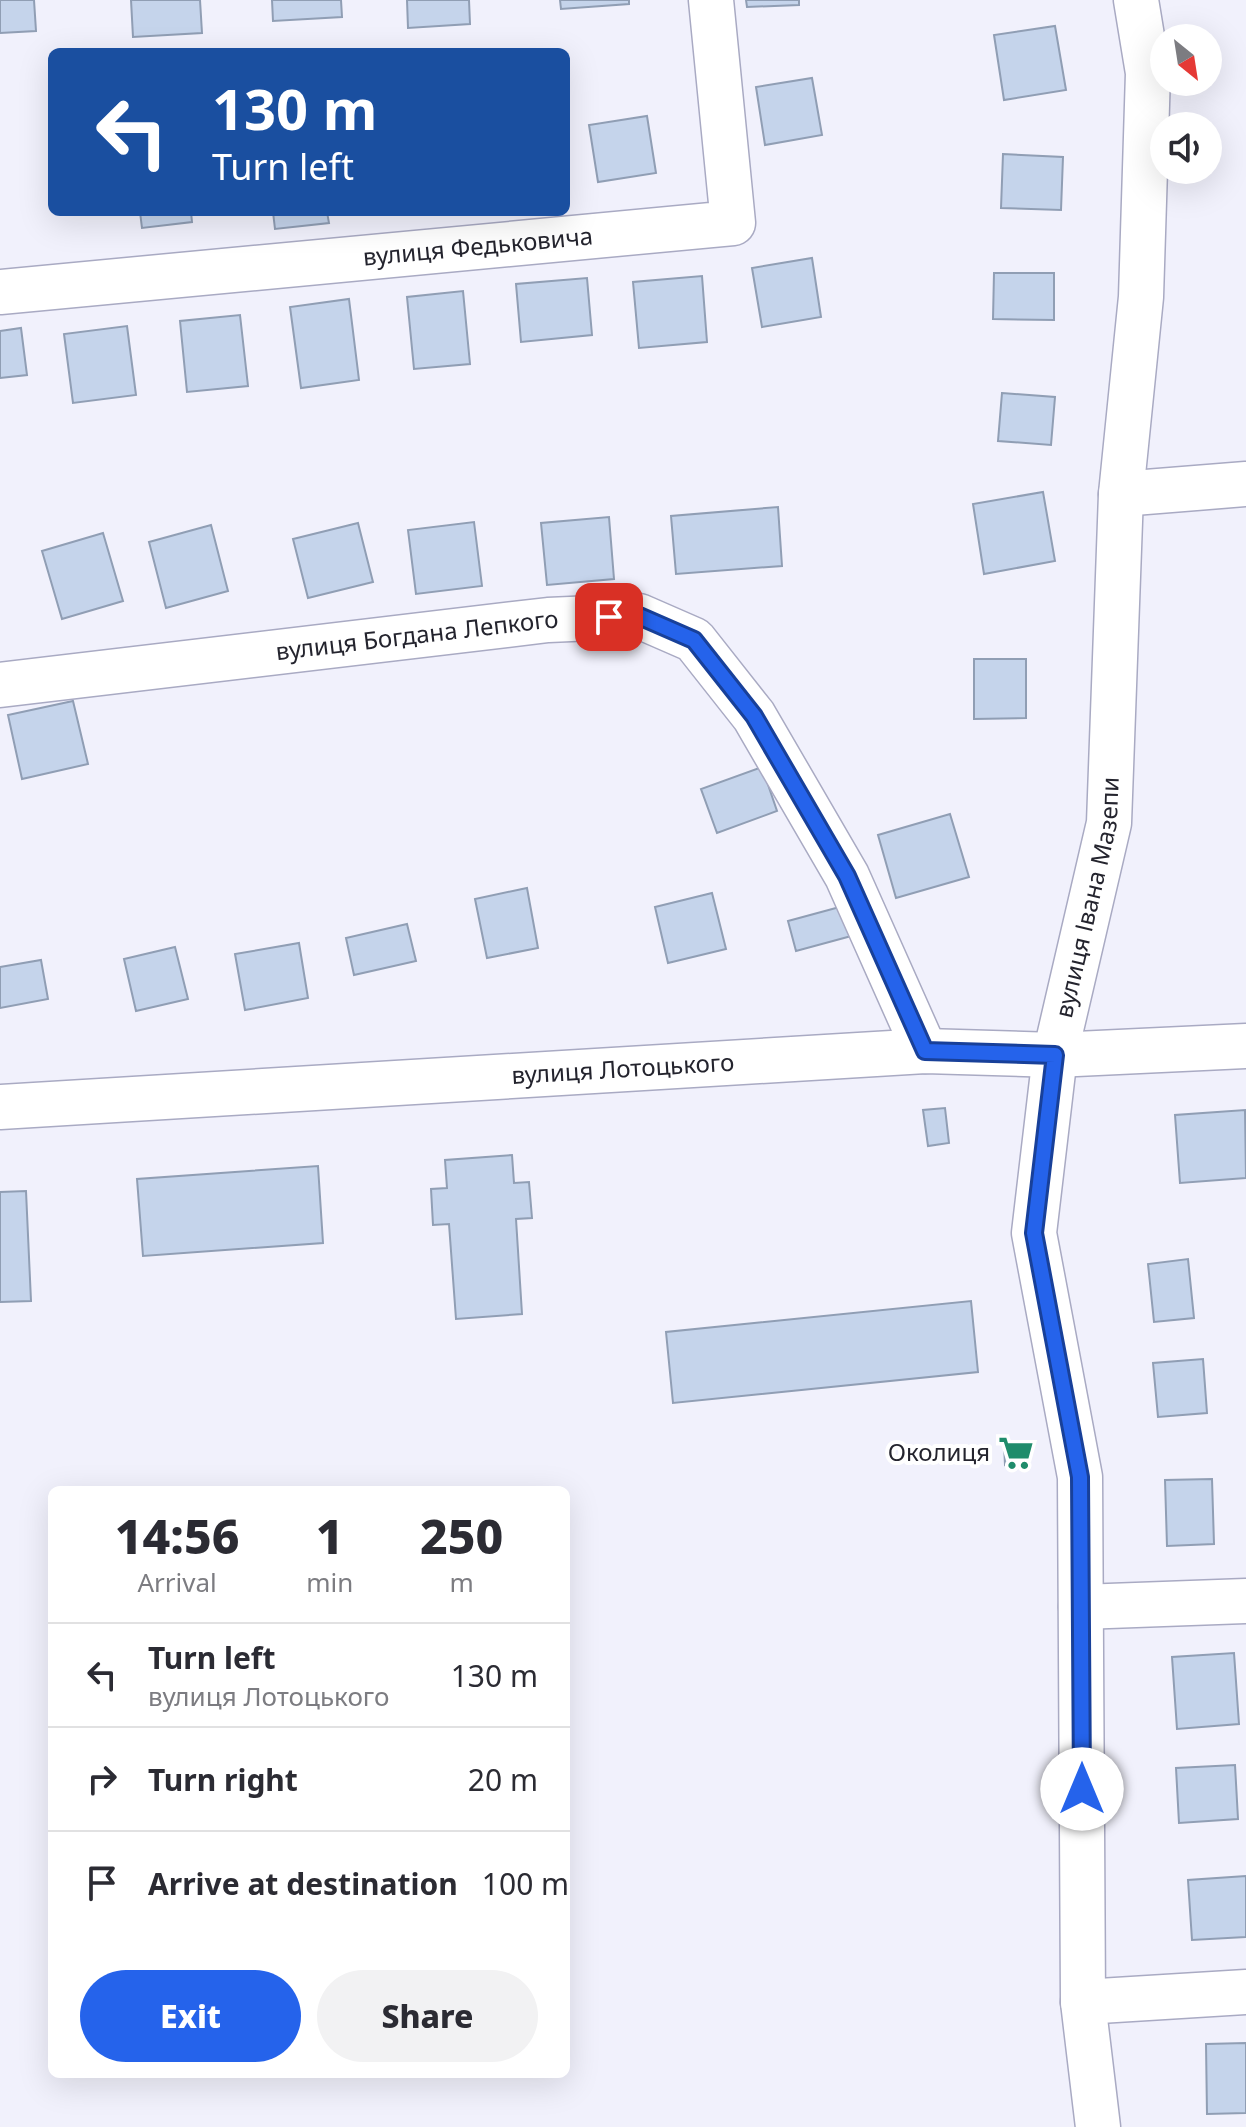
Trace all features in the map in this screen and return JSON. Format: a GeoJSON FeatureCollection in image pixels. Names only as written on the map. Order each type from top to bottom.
{"type":"FeatureCollection","features":[{"type":"Feature","properties":{"kind":"street","name":"вулиця Федьковича"},"geometry":{"type":"LineString","coordinates":[[0,292],[733,223],[711,0]]}},
{"type":"Feature","properties":{"kind":"street","name":"вулиця Івана Мазепи"},"geometry":{"type":"LineString","coordinates":[[1098,2127],[1083,2002],[1080,1477],[1034,1233],[1055,1055],[1109,823],[1121,494],[1141,297],[1148,73],[1136,0]]}},
{"type":"Feature","properties":{"kind":"street"},"geometry":{"type":"LineString","coordinates":[[1121,494],[1246,484]]}},
{"type":"Feature","properties":{"kind":"street","name":"вулиця Богдана Лепкого"},"geometry":{"type":"LineString","coordinates":[[0,685],[548,620],[639,616],[694,640],[754,716],[847,876],[925,1051]]}},
{"type":"Feature","properties":{"kind":"street","name":"вулиця Лотоцького"},"geometry":{"type":"LineString","coordinates":[[0,1107],[925,1051],[1055,1055],[1246,1046]]}},
{"type":"Feature","properties":{"kind":"street"},"geometry":{"type":"LineString","coordinates":[[1081,1607],[1246,1601]]}},
{"type":"Feature","properties":{"kind":"street"},"geometry":{"type":"LineString","coordinates":[[1083,2002],[1246,1992]]}},
{"type":"Feature","properties":{"kind":"building"},"geometry":{"type":"Polygon","coordinates":[[[0,0],[34,0],[36,31],[0,33],[0,0]]]}},
{"type":"Feature","properties":{"kind":"building"},"geometry":{"type":"Polygon","coordinates":[[[131,0],[200,0],[202,33],[133,37],[131,0]]]}},
{"type":"Feature","properties":{"kind":"building"},"geometry":{"type":"Polygon","coordinates":[[[272,0],[341,0],[342,17],[273,21],[272,0]]]}},
{"type":"Feature","properties":{"kind":"building"},"geometry":{"type":"Polygon","coordinates":[[[407,0],[469,0],[470,24],[408,28],[407,0]]]}},
{"type":"Feature","properties":{"kind":"building"},"geometry":{"type":"Polygon","coordinates":[[[560,0],[629,0],[629,4],[561,9],[560,0]]]}},
{"type":"Feature","properties":{"kind":"building"},"geometry":{"type":"Polygon","coordinates":[[[746,0],[799,0],[799,5],[747,7],[746,0]]]}},
{"type":"Feature","properties":{"kind":"building"},"geometry":{"type":"Polygon","coordinates":[[[1055,26],[1066,90],[1004,100],[994,35],[1055,26]]]}},
{"type":"Feature","properties":{"kind":"building"},"geometry":{"type":"Polygon","coordinates":[[[812,78],[822,135],[765,145],[756,87],[812,78]]]}},
{"type":"Feature","properties":{"kind":"building"},"geometry":{"type":"Polygon","coordinates":[[[647,116],[656,173],[598,182],[589,125],[647,116]]]}},
{"type":"Feature","properties":{"kind":"building"},"geometry":{"type":"Polygon","coordinates":[[[1003,154],[1063,157],[1061,210],[1001,208],[1003,154]]]}},
{"type":"Feature","properties":{"kind":"building"},"geometry":{"type":"Polygon","coordinates":[[[140,216],[191,216],[192,222],[142,228],[140,216]]]}},
{"type":"Feature","properties":{"kind":"building"},"geometry":{"type":"Polygon","coordinates":[[[273,216],[328,216],[329,223],[275,229],[273,216]]]}},
{"type":"Feature","properties":{"kind":"building"},"geometry":{"type":"Polygon","coordinates":[[[812,258],[821,317],[762,327],[752,268],[812,258]]]}},
{"type":"Feature","properties":{"kind":"building"},"geometry":{"type":"Polygon","coordinates":[[[994,273],[1054,273],[1054,320],[993,319],[994,273]]]}},
{"type":"Feature","properties":{"kind":"building"},"geometry":{"type":"Polygon","coordinates":[[[702,276],[707,342],[639,348],[633,282],[702,276]]]}},
{"type":"Feature","properties":{"kind":"building"},"geometry":{"type":"Polygon","coordinates":[[[587,278],[592,335],[521,342],[516,284],[587,278]]]}},
{"type":"Feature","properties":{"kind":"building"},"geometry":{"type":"Polygon","coordinates":[[[463,291],[470,364],[414,369],[407,297],[463,291]]]}},
{"type":"Feature","properties":{"kind":"building"},"geometry":{"type":"Polygon","coordinates":[[[349,299],[359,380],[301,388],[290,307],[349,299]]]}},
{"type":"Feature","properties":{"kind":"building"},"geometry":{"type":"Polygon","coordinates":[[[240,315],[248,386],[187,392],[180,321],[240,315]]]}},
{"type":"Feature","properties":{"kind":"building"},"geometry":{"type":"Polygon","coordinates":[[[127,326],[136,395],[73,403],[64,334],[127,326]]]}},
{"type":"Feature","properties":{"kind":"building"},"geometry":{"type":"Polygon","coordinates":[[[21,328],[27,375],[0,378],[0,331],[21,328]]]}},
{"type":"Feature","properties":{"kind":"building"},"geometry":{"type":"Polygon","coordinates":[[[1002,393],[1055,397],[1051,445],[998,441],[1002,393]]]}},
{"type":"Feature","properties":{"kind":"building"},"geometry":{"type":"Polygon","coordinates":[[[1043,492],[1055,561],[984,574],[973,504],[1043,492]]]}},
{"type":"Feature","properties":{"kind":"building"},"geometry":{"type":"Polygon","coordinates":[[[778,507],[782,566],[676,574],[671,516],[778,507]]]}},
{"type":"Feature","properties":{"kind":"building"},"geometry":{"type":"Polygon","coordinates":[[[609,517],[614,579],[547,585],[541,523],[609,517]]]}},
{"type":"Feature","properties":{"kind":"building"},"geometry":{"type":"Polygon","coordinates":[[[474,522],[482,586],[416,594],[408,530],[474,522]]]}},
{"type":"Feature","properties":{"kind":"building"},"geometry":{"type":"Polygon","coordinates":[[[358,523],[373,582],[308,598],[293,539],[358,523]]]}},
{"type":"Feature","properties":{"kind":"building"},"geometry":{"type":"Polygon","coordinates":[[[211,525],[228,591],[166,608],[149,542],[211,525]]]}},
{"type":"Feature","properties":{"kind":"building"},"geometry":{"type":"Polygon","coordinates":[[[103,533],[123,601],[62,619],[42,551],[103,533]]]}},
{"type":"Feature","properties":{"kind":"building"},"geometry":{"type":"Polygon","coordinates":[[[974,659],[1026,659],[1026,718],[974,719],[974,659]]]}},
{"type":"Feature","properties":{"kind":"building"},"geometry":{"type":"Polygon","coordinates":[[[73,701],[88,764],[22,779],[8,715],[73,701]]]}},
{"type":"Feature","properties":{"kind":"building"},"geometry":{"type":"Polygon","coordinates":[[[762,767],[777,811],[717,833],[701,789],[762,767]]]}},
{"type":"Feature","properties":{"kind":"building"},"geometry":{"type":"Polygon","coordinates":[[[950,814],[969,877],[896,898],[878,835],[950,814]]]}},
{"type":"Feature","properties":{"kind":"building"},"geometry":{"type":"Polygon","coordinates":[[[527,888],[538,948],[487,958],[475,899],[527,888]]]}},
{"type":"Feature","properties":{"kind":"building"},"geometry":{"type":"Polygon","coordinates":[[[712,893],[726,949],[668,963],[655,907],[712,893]]]}},
{"type":"Feature","properties":{"kind":"building"},"geometry":{"type":"Polygon","coordinates":[[[847,905],[855,935],[796,951],[788,921],[847,905]]]}},
{"type":"Feature","properties":{"kind":"building"},"geometry":{"type":"Polygon","coordinates":[[[407,924],[416,961],[354,975],[346,938],[407,924]]]}},
{"type":"Feature","properties":{"kind":"building"},"geometry":{"type":"Polygon","coordinates":[[[299,943],[308,998],[245,1010],[235,954],[299,943]]]}},
{"type":"Feature","properties":{"kind":"building"},"geometry":{"type":"Polygon","coordinates":[[[175,947],[188,999],[136,1011],[124,959],[175,947]]]}},
{"type":"Feature","properties":{"kind":"building"},"geometry":{"type":"Polygon","coordinates":[[[41,960],[48,999],[0,1008],[0,967],[41,960]]]}},
{"type":"Feature","properties":{"kind":"building"},"geometry":{"type":"Polygon","coordinates":[[[945,1108],[949,1143],[928,1146],[923,1110],[945,1108]]]}},
{"type":"Feature","properties":{"kind":"building"},"geometry":{"type":"Polygon","coordinates":[[[1245,1110],[1246,1178],[1180,1183],[1175,1115],[1245,1110]]]}},
{"type":"Feature","properties":{"kind":"building"},"geometry":{"type":"Polygon","coordinates":[[[512,1155],[514,1183],[529,1182],[532,1218],[516,1219],[522,1314],[456,1319],[449,1224],[433,1225],[431,1189],[447,1188],[445,1160],[512,1155]]]}},
{"type":"Feature","properties":{"kind":"building"},"geometry":{"type":"Polygon","coordinates":[[[318,1166],[323,1243],[143,1256],[137,1179],[318,1166]]]}},
{"type":"Feature","properties":{"kind":"building"},"geometry":{"type":"Polygon","coordinates":[[[26,1191],[31,1301],[0,1302],[0,1192],[26,1191]]]}},
{"type":"Feature","properties":{"kind":"building"},"geometry":{"type":"Polygon","coordinates":[[[1188,1259],[1194,1318],[1154,1322],[1148,1264],[1188,1259]]]}},
{"type":"Feature","properties":{"kind":"building"},"geometry":{"type":"Polygon","coordinates":[[[971,1301],[978,1372],[673,1403],[666,1332],[971,1301]]]}},
{"type":"Feature","properties":{"kind":"building"},"geometry":{"type":"Polygon","coordinates":[[[1203,1359],[1207,1413],[1158,1417],[1153,1363],[1203,1359]]]}},
{"type":"Feature","properties":{"kind":"building","name":"Околиця"},"geometry":{"type":"Polygon","coordinates":[[[1026,1442],[1029,1462],[1005,1465],[1004,1444],[1026,1442]]]}},
{"type":"Feature","properties":{"kind":"building"},"geometry":{"type":"Polygon","coordinates":[[[1212,1479],[1214,1544],[1167,1546],[1165,1480],[1212,1479]]]}},
{"type":"Feature","properties":{"kind":"building"},"geometry":{"type":"Polygon","coordinates":[[[1234,1653],[1239,1724],[1177,1729],[1172,1657],[1234,1653]]]}},
{"type":"Feature","properties":{"kind":"building"},"geometry":{"type":"Polygon","coordinates":[[[1235,1765],[1238,1819],[1179,1823],[1176,1768],[1235,1765]]]}},
{"type":"Feature","properties":{"kind":"building"},"geometry":{"type":"Polygon","coordinates":[[[1246,1876],[1246,1937],[1192,1940],[1188,1880],[1246,1876]]]}},
{"type":"Feature","properties":{"kind":"building"},"geometry":{"type":"Polygon","coordinates":[[[1246,2043],[1246,2113],[1207,2114],[1206,2044],[1246,2043]]]}},
{"type":"Feature","properties":{"kind":"place","name":"Околиця"},"geometry":{"type":"Point","coordinates":[1016,1453]}},
{"type":"Feature","properties":{"kind":"route"},"geometry":{"type":"LineString","coordinates":[[609,617],[639,616],[694,640],[754,716],[847,876],[925,1051],[1055,1055],[1034,1233],[1080,1477],[1082,1789]]}}]}
